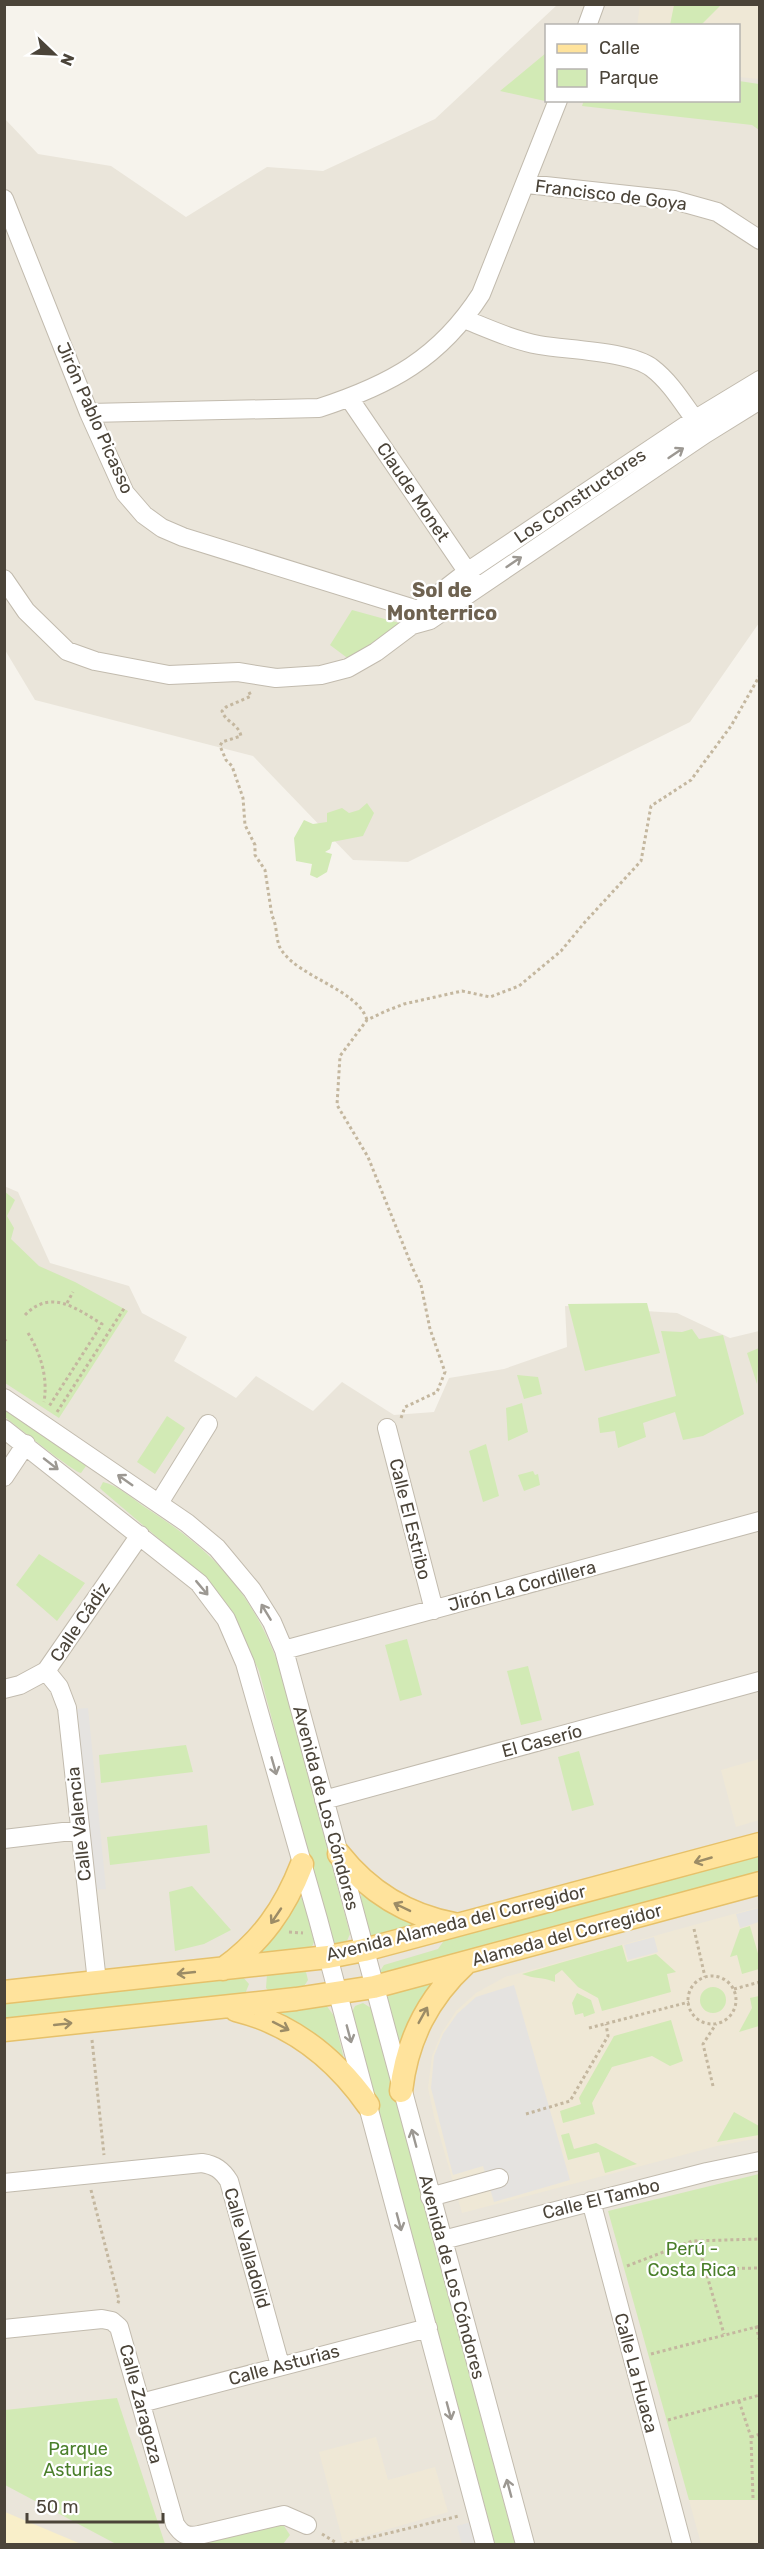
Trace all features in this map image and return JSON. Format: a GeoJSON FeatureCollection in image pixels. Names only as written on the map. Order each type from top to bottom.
{"type":"FeatureCollection","features":[{"type":"Feature","properties":{"kind":"main road","name":"Avenida Alameda del Corregidor"},"geometry":{"type":"LineString","coordinates":[[4,1992],[328,1957],[364,1950],[759,1844]]}},
{"type":"Feature","properties":{"kind":"main road"},"geometry":{"type":"LineString","coordinates":[[339,1854],[366,1884],[390,1901],[417,1914],[458,1924]]}},
{"type":"Feature","properties":{"kind":"main road"},"geometry":{"type":"LineString","coordinates":[[223,1969],[248,1949],[270,1926],[283,1906],[302,1864]]}},
{"type":"Feature","properties":{"kind":"main road","name":"Alameda del Corregidor"},"geometry":{"type":"LineString","coordinates":[[374,1987],[759,1883]]}},
{"type":"Feature","properties":{"kind":"main road"},"geometry":{"type":"LineString","coordinates":[[401,2091],[407,2056],[419,2023],[438,1991],[466,1963]]}},
{"type":"Feature","properties":{"kind":"main road"},"geometry":{"type":"LineString","coordinates":[[255,1965],[260,2003]]}},
{"type":"Feature","properties":{"kind":"main road"},"geometry":{"type":"LineString","coordinates":[[4,2030],[338,1994],[374,1987]]}},
{"type":"Feature","properties":{"kind":"main road"},"geometry":{"type":"LineString","coordinates":[[226,2007],[270,2021],[309,2043],[342,2071],[368,2105]]}},
{"type":"Feature","properties":{"kind":"street"},"geometry":{"type":"LineString","coordinates":[[588,24],[595,4]]}},
{"type":"Feature","properties":{"kind":"street"},"geometry":{"type":"LineString","coordinates":[[89,413],[319,408],[349,398],[404,372],[438,348],[464,319],[481,294],[557,102]]}},
{"type":"Feature","properties":{"kind":"street","name":"Francisco de Goya"},"geometry":{"type":"LineString","coordinates":[[526,184],[674,200],[717,212],[759,240]]}},
{"type":"Feature","properties":{"kind":"street","name":"Jirón Pablo Picasso"},"geometry":{"type":"LineString","coordinates":[[4,199],[89,413],[125,493],[144,515],[162,528],[183,537],[420,618]]}},
{"type":"Feature","properties":{"kind":"street"},"geometry":{"type":"LineString","coordinates":[[464,319],[515,339],[538,345],[624,357],[651,367],[670,386],[700,427]]}},
{"type":"Feature","properties":{"kind":"street","name":"Los Constructores"},"geometry":{"type":"LineString","coordinates":[[4,579],[26,611],[67,651],[95,661],[170,675],[238,672],[276,678],[321,675],[348,668],[376,652],[472,579],[700,427],[759,380]]}},
{"type":"Feature","properties":{"kind":"street","name":"Claude Monet"},"geometry":{"type":"LineString","coordinates":[[349,398],[472,579]]}},
{"type":"Feature","properties":{"kind":"street","name":"Los Constructores"},"geometry":{"type":"LineString","coordinates":[[700,427],[759,400]]}},
{"type":"Feature","properties":{"kind":"street","name":"Avenida de Los Cóndores"},"geometry":{"type":"LineString","coordinates":[[4,1398],[46,1414],[102,1464],[187,1523],[224,1557],[252,1590],[272,1622],[284,1650],[401,2091],[525,2544]]}},
{"type":"Feature","properties":{"kind":"street"},"geometry":{"type":"LineString","coordinates":[[159,1503],[208,1424]]}},
{"type":"Feature","properties":{"kind":"street","name":"Calle El Estribo"},"geometry":{"type":"LineString","coordinates":[[387,1428],[434,1610]]}},
{"type":"Feature","properties":{"kind":"street","name":"Avenida de Los Cóndores"},"geometry":{"type":"LineString","coordinates":[[4,1429],[199,1582],[226,1619],[245,1663],[328,1957],[485,2544]]}},
{"type":"Feature","properties":{"kind":"street"},"geometry":{"type":"LineString","coordinates":[[4,1477],[26,1444]]}},
{"type":"Feature","properties":{"kind":"street"},"geometry":{"type":"LineString","coordinates":[[83,1489],[102,1464]]}},
{"type":"Feature","properties":{"kind":"street","name":"Jirón La Cordillera"},"geometry":{"type":"LineString","coordinates":[[284,1650],[759,1521]]}},
{"type":"Feature","properties":{"kind":"street","name":"Calle Cádiz"},"geometry":{"type":"LineString","coordinates":[[4,1689],[20,1685],[46,1671],[140,1535]]}},
{"type":"Feature","properties":{"kind":"street","name":"Calle Valencia"},"geometry":{"type":"LineString","coordinates":[[46,1671],[59,1687],[67,1708],[97,1982]]}},
{"type":"Feature","properties":{"kind":"street","name":"El Caserío"},"geometry":{"type":"LineString","coordinates":[[324,1800],[759,1682]]}},
{"type":"Feature","properties":{"kind":"street"},"geometry":{"type":"LineString","coordinates":[[4,1839],[80,1830]]}},
{"type":"Feature","properties":{"kind":"street","name":"Calle El Tambo"},"geometry":{"type":"LineString","coordinates":[[443,2240],[591,2201],[759,2161]]}},
{"type":"Feature","properties":{"kind":"street","name":"Calle Valladolid"},"geometry":{"type":"LineString","coordinates":[[4,2183],[202,2163],[212,2165],[224,2172],[229,2181],[280,2365]]}},
{"type":"Feature","properties":{"kind":"street"},"geometry":{"type":"LineString","coordinates":[[430,2197],[499,2178]]}},
{"type":"Feature","properties":{"kind":"street","name":"Calle La Huaca"},"geometry":{"type":"LineString","coordinates":[[591,2201],[682,2544]]}},
{"type":"Feature","properties":{"kind":"street","name":"Calle Zaragoza"},"geometry":{"type":"LineString","coordinates":[[4,2329],[91,2319],[112,2321],[123,2336],[175,2524],[180,2532],[189,2536],[284,2515],[308,2525]]}},
{"type":"Feature","properties":{"kind":"street","name":"Calle Asturias"},"geometry":{"type":"LineString","coordinates":[[141,2403],[428,2328]]}},
{"type":"Feature","properties":{"kind":"path"},"geometry":{"type":"LineString","coordinates":[[238,672],[251,696],[224,709],[224,716],[237,726],[241,736],[222,742],[220,746],[226,760],[232,766],[243,798],[245,825],[255,845],[255,855],[263,866],[280,950],[308,974],[354,1003],[365,1013],[367,1020]]}},
{"type":"Feature","properties":{"kind":"path"},"geometry":{"type":"LineString","coordinates":[[392,1447],[405,1407],[437,1392],[445,1372],[430,1329],[422,1285],[413,1269],[368,1157],[337,1105],[340,1056],[367,1020],[404,1004],[462,991],[490,997],[519,986],[561,951],[641,861],[651,806],[691,780],[731,726],[759,675]]}},
{"type":"Feature","properties":{"kind":"path"},"geometry":{"type":"LineString","coordinates":[[67,1303],[73,1292]]}},
{"type":"Feature","properties":{"kind":"path"},"geometry":{"type":"LineString","coordinates":[[25,1315],[30,1309],[55,1300],[67,1303],[102,1324],[46,1414]]}},
{"type":"Feature","properties":{"kind":"path"},"geometry":{"type":"LineString","coordinates":[[46,1414],[125,1307]]}},
{"type":"Feature","properties":{"kind":"path"},"geometry":{"type":"LineString","coordinates":[[28,1333],[41,1361],[46,1414]]}},
{"type":"Feature","properties":{"kind":"path"},"geometry":{"type":"LineString","coordinates":[[694,1929],[705,1977]]}},
{"type":"Feature","properties":{"kind":"path"},"geometry":{"type":"LineString","coordinates":[[285,1933],[309,1932]]}},
{"type":"Feature","properties":{"kind":"path"},"geometry":{"type":"LineString","coordinates":[[713,2086],[703,2044],[716,2024],[723,2021],[734,2010],[736,2002],[734,1989],[728,1981],[721,1977],[705,1977],[692,1986],[688,2002],[690,2009],[701,2021],[716,2024]]}},
{"type":"Feature","properties":{"kind":"path"},"geometry":{"type":"LineString","coordinates":[[734,1989],[759,1982]]}},
{"type":"Feature","properties":{"kind":"path"},"geometry":{"type":"LineString","coordinates":[[589,2028],[688,2002]]}},
{"type":"Feature","properties":{"kind":"path"},"geometry":{"type":"LineString","coordinates":[[526,2114],[570,2101],[609,2036],[606,2024]]}},
{"type":"Feature","properties":{"kind":"path"},"geometry":{"type":"LineString","coordinates":[[92,2039],[105,2172]]}},
{"type":"Feature","properties":{"kind":"path"},"geometry":{"type":"LineString","coordinates":[[87,2174],[119,2300],[112,2321]]}},
{"type":"Feature","properties":{"kind":"path"},"geometry":{"type":"LineString","coordinates":[[627,2266],[697,2241],[759,2239]]}},
{"type":"Feature","properties":{"kind":"path"},"geometry":{"type":"LineString","coordinates":[[697,2241],[724,2334]]}},
{"type":"Feature","properties":{"kind":"path"},"geometry":{"type":"LineString","coordinates":[[706,2269],[759,2268]]}},
{"type":"Feature","properties":{"kind":"path"},"geometry":{"type":"LineString","coordinates":[[650,2355],[758,2326],[759,2342]]}},
{"type":"Feature","properties":{"kind":"path"},"geometry":{"type":"LineString","coordinates":[[668,2420],[759,2395]]}},
{"type":"Feature","properties":{"kind":"path"},"geometry":{"type":"LineString","coordinates":[[739,2401],[751,2437],[753,2498]]}},
{"type":"Feature","properties":{"kind":"path"},"geometry":{"type":"LineString","coordinates":[[751,2437],[759,2434]]}},
{"type":"Feature","properties":{"kind":"path"},"geometry":{"type":"LineString","coordinates":[[345,2544],[476,2511]]}},
{"type":"Feature","properties":{"kind":"shaded area"},"geometry":{"type":"Polygon","coordinates":[[[557,5],[759,5],[759,623],[690,722],[408,862],[353,860],[253,756],[35,700],[5,650],[5,119],[38,154],[111,166],[186,217],[267,167],[323,171],[435,119],[557,5]]]}},
{"type":"Feature","properties":{"kind":"shaded area"},"geometry":{"type":"Polygon","coordinates":[[[640,5],[759,5],[759,79],[740,77],[740,24],[637,24],[640,5]]]}},
{"type":"Feature","properties":{"kind":"shaded area"},"geometry":{"type":"Polygon","coordinates":[[[4,1186],[18,1192],[50,1263],[129,1286],[142,1313],[187,1337],[174,1361],[236,1398],[256,1376],[313,1411],[342,1382],[394,1415],[434,1412],[449,1378],[504,1369],[567,1347],[565,1306],[677,1313],[730,1338],[759,1331],[759,2544],[5,2544],[4,1186]]]}},
{"type":"Feature","properties":{"kind":"shaded area"},"geometry":{"type":"Polygon","coordinates":[[[88,1708],[106,1889],[92,1890],[74,1709],[88,1708]]]}},
{"type":"Feature","properties":{"kind":"shaded area"},"geometry":{"type":"Polygon","coordinates":[[[759,1759],[759,1820],[736,1827],[721,1770],[759,1759]]]}},
{"type":"Feature","properties":{"kind":"shaded area"},"geometry":{"type":"Polygon","coordinates":[[[759,1907],[759,2138],[717,2146],[462,2213],[428,2088],[432,2056],[442,2032],[456,2011],[476,1993],[505,1977],[759,1907]]]}},
{"type":"Feature","properties":{"kind":"shaded area"},"geometry":{"type":"Polygon","coordinates":[[[759,1908],[759,1922],[740,1928],[736,1914],[759,1908]]]}},
{"type":"Feature","properties":{"kind":"shaded area"},"geometry":{"type":"Polygon","coordinates":[[[654,1937],[658,1952],[628,1960],[624,1945],[654,1937]]]}},
{"type":"Feature","properties":{"kind":"shaded area"},"geometry":{"type":"Polygon","coordinates":[[[514,1985],[570,2180],[494,2202],[483,2166],[453,2175],[431,2088],[434,2056],[443,2034],[457,2014],[476,1997],[514,1985]]]}},
{"type":"Feature","properties":{"kind":"shaded area"},"geometry":{"type":"Polygon","coordinates":[[[376,2437],[388,2480],[435,2467],[448,2512],[343,2542],[319,2452],[376,2437]]]}},
{"type":"Feature","properties":{"kind":"shaded area"},"geometry":{"type":"Polygon","coordinates":[[[689,2500],[759,2500],[759,2544],[701,2544],[689,2500]]]}},
{"type":"Feature","properties":{"kind":"shaded area"},"geometry":{"type":"Polygon","coordinates":[[[471,2522],[477,2544],[462,2544],[457,2526],[471,2522]]]}},
{"type":"Feature","properties":{"kind":"green space"},"geometry":{"type":"Polygon","coordinates":[[[674,4],[721,5],[702,24],[670,24],[674,4]]]}},
{"type":"Feature","properties":{"kind":"green space"},"geometry":{"type":"Polygon","coordinates":[[[545,54],[545,101],[500,91],[545,54]]]}},
{"type":"Feature","properties":{"kind":"green space"},"geometry":{"type":"Polygon","coordinates":[[[740,81],[759,84],[759,130],[752,125],[582,106],[583,102],[740,102],[740,81]]]}},
{"type":"Feature","properties":{"kind":"green space"},"geometry":{"type":"Polygon","coordinates":[[[352,610],[403,624],[350,660],[330,645],[352,610]]]}},
{"type":"Feature","properties":{"kind":"green space"},"geometry":{"type":"Polygon","coordinates":[[[367,803],[374,813],[363,836],[332,842],[330,849],[325,852],[332,854],[327,872],[317,878],[310,875],[312,864],[296,861],[294,838],[304,820],[313,824],[327,822],[327,813],[342,808],[349,813],[359,810],[367,803]]]}},
{"type":"Feature","properties":{"kind":"green space"},"geometry":{"type":"Polygon","coordinates":[[[4,1191],[15,1200],[7,1216],[14,1228],[11,1239],[39,1266],[75,1282],[128,1311],[59,1418],[5,1383],[4,1191]]]}},
{"type":"Feature","properties":{"kind":"green space"},"geometry":{"type":"Polygon","coordinates":[[[647,1303],[660,1353],[585,1371],[568,1304],[647,1303]]]}},
{"type":"Feature","properties":{"kind":"green space"},"geometry":{"type":"Polygon","coordinates":[[[692,1329],[699,1339],[723,1335],[744,1414],[703,1436],[683,1440],[675,1412],[643,1423],[646,1437],[618,1448],[615,1431],[600,1433],[598,1418],[676,1396],[661,1331],[682,1332],[692,1329]]]}},
{"type":"Feature","properties":{"kind":"green space"},"geometry":{"type":"Polygon","coordinates":[[[759,1348],[757,1384],[747,1353],[759,1348]]]}},
{"type":"Feature","properties":{"kind":"green space"},"geometry":{"type":"Polygon","coordinates":[[[517,1375],[538,1377],[542,1394],[524,1399],[517,1375]]]}},
{"type":"Feature","properties":{"kind":"green space"},"geometry":{"type":"Polygon","coordinates":[[[522,1403],[528,1432],[508,1441],[506,1408],[522,1403]]]}},
{"type":"Feature","properties":{"kind":"green space"},"geometry":{"type":"Polygon","coordinates":[[[4,1409],[85,1463],[86,1466],[81,1473],[5,1417],[4,1409]]]}},
{"type":"Feature","properties":{"kind":"green space"},"geometry":{"type":"Polygon","coordinates":[[[167,1416],[185,1428],[155,1474],[137,1462],[167,1416]]]}},
{"type":"Feature","properties":{"kind":"green space"},"geometry":{"type":"Polygon","coordinates":[[[486,1444],[499,1496],[483,1502],[469,1451],[486,1444]]]}},
{"type":"Feature","properties":{"kind":"green space"},"geometry":{"type":"Polygon","coordinates":[[[533,1471],[535,1475],[538,1474],[540,1485],[524,1491],[518,1475],[533,1471]]]}},
{"type":"Feature","properties":{"kind":"green space"},"geometry":{"type":"Polygon","coordinates":[[[103,1482],[126,1493],[212,1558],[229,1577],[258,1619],[281,1671],[350,1934],[346,1943],[336,1944],[331,1939],[259,1671],[234,1617],[205,1578],[103,1491],[100,1488],[103,1482]]]}},
{"type":"Feature","properties":{"kind":"green space"},"geometry":{"type":"Polygon","coordinates":[[[39,1554],[85,1583],[57,1621],[16,1585],[39,1554]]]}},
{"type":"Feature","properties":{"kind":"green space"},"geometry":{"type":"Polygon","coordinates":[[[407,1639],[422,1695],[400,1701],[385,1645],[407,1639]]]}},
{"type":"Feature","properties":{"kind":"green space"},"geometry":{"type":"Polygon","coordinates":[[[528,1666],[542,1720],[521,1725],[507,1671],[528,1666]]]}},
{"type":"Feature","properties":{"kind":"green space"},"geometry":{"type":"Polygon","coordinates":[[[186,1745],[193,1772],[101,1783],[99,1755],[186,1745]]]}},
{"type":"Feature","properties":{"kind":"green space"},"geometry":{"type":"Polygon","coordinates":[[[579,1751],[594,1805],[572,1811],[558,1757],[579,1751]]]}},
{"type":"Feature","properties":{"kind":"green space"},"geometry":{"type":"Polygon","coordinates":[[[207,1825],[210,1853],[110,1865],[107,1837],[207,1825]]]}},
{"type":"Feature","properties":{"kind":"green space"},"geometry":{"type":"Polygon","coordinates":[[[759,1854],[759,1875],[382,1975],[380,1971],[384,1965],[438,1949],[445,1939],[759,1854]]]}},
{"type":"Feature","properties":{"kind":"green space"},"geometry":{"type":"Polygon","coordinates":[[[192,1886],[231,1930],[204,1944],[175,1951],[169,1892],[192,1886]]]}},
{"type":"Feature","properties":{"kind":"green space"},"geometry":{"type":"Polygon","coordinates":[[[362,1894],[415,1922],[416,1926],[370,1937],[360,1898],[362,1894]]]}},
{"type":"Feature","properties":{"kind":"green space"},"geometry":{"type":"Polygon","coordinates":[[[298,1896],[303,1899],[314,1942],[311,1949],[262,1954],[261,1951],[298,1896]]]}},
{"type":"Feature","properties":{"kind":"green space"},"geometry":{"type":"Polygon","coordinates":[[[750,1926],[759,1957],[759,1969],[742,1974],[737,1955],[730,1957],[740,1929],[750,1926]]]}},
{"type":"Feature","properties":{"kind":"green space"},"geometry":{"type":"Polygon","coordinates":[[[622,1945],[627,1962],[656,1954],[676,1972],[667,1974],[671,1992],[602,2011],[598,1998],[578,1987],[562,1970],[555,1975],[555,1982],[522,1974],[622,1945]]]}},
{"type":"Feature","properties":{"kind":"green space"},"geometry":{"type":"Polygon","coordinates":[[[303,1970],[308,1980],[303,1988],[269,1991],[266,1988],[267,1974],[303,1970]]]}},
{"type":"Feature","properties":{"kind":"green space"},"geometry":{"type":"Polygon","coordinates":[[[242,1976],[249,1984],[245,1994],[5,2021],[4,2001],[242,1976]]]}},
{"type":"Feature","properties":{"kind":"green space"},"geometry":{"type":"Polygon","coordinates":[[[433,1983],[399,2041],[387,2000],[389,1994],[433,1983]]]}},
{"type":"Feature","properties":{"kind":"green space"},"geometry":{"type":"Polygon","coordinates":[[[713,1987],[722,1991],[726,2000],[722,2009],[713,2013],[704,2009],[700,2000],[704,1991],[713,1987]]]}},
{"type":"Feature","properties":{"kind":"green space"},"geometry":{"type":"Polygon","coordinates":[[[577,1993],[591,2000],[595,2013],[584,2017],[583,2013],[575,2015],[572,2003],[577,1993]]]}},
{"type":"Feature","properties":{"kind":"green space"},"geometry":{"type":"Polygon","coordinates":[[[759,1996],[759,2026],[739,2032],[752,2008],[750,1998],[759,1996]]]}},
{"type":"Feature","properties":{"kind":"green space"},"geometry":{"type":"Polygon","coordinates":[[[363,2003],[371,2008],[515,2544],[495,2544],[352,2012],[355,2006],[363,2003]]]}},
{"type":"Feature","properties":{"kind":"green space"},"geometry":{"type":"Polygon","coordinates":[[[326,2005],[334,2016],[344,2059],[269,2011],[326,2005]]]}},
{"type":"Feature","properties":{"kind":"green space"},"geometry":{"type":"Polygon","coordinates":[[[671,2020],[683,2061],[670,2066],[652,2056],[612,2067],[592,2103],[595,2114],[563,2123],[560,2111],[581,2104],[579,2098],[614,2036],[671,2020]]]}},
{"type":"Feature","properties":{"kind":"green space"},"geometry":{"type":"Polygon","coordinates":[[[734,2112],[759,2126],[759,2135],[717,2142],[734,2112]]]}},
{"type":"Feature","properties":{"kind":"green space"},"geometry":{"type":"Polygon","coordinates":[[[569,2133],[574,2149],[596,2143],[637,2164],[605,2173],[599,2152],[568,2160],[561,2135],[569,2133]]]}},
{"type":"Feature","properties":{"kind":"green space","name":"Perú - Costa Rica"},"geometry":{"type":"Polygon","coordinates":[[[759,2174],[759,2500],[689,2500],[608,2211],[759,2174]]]}},
{"type":"Feature","properties":{"kind":"green space","name":"Parque Asturias"},"geometry":{"type":"Polygon","coordinates":[[[117,2398],[165,2544],[116,2544],[5,2485],[5,2410],[117,2398]]]}},
{"type":"Feature","properties":{"kind":"green space"},"geometry":{"type":"Polygon","coordinates":[[[282,2523],[290,2535],[283,2544],[183,2544],[185,2538],[282,2523]]]}},
{"type":"Feature","properties":{"kind":"sand"},"geometry":{"type":"Polygon","coordinates":[[[5,2512],[81,2544],[5,2544],[5,2512]]]}},
{"type":"Feature","properties":{"kind":"district","name":"Sol de Monterrico"},"geometry":{"type":"Point","coordinates":[442,602]}}]}
